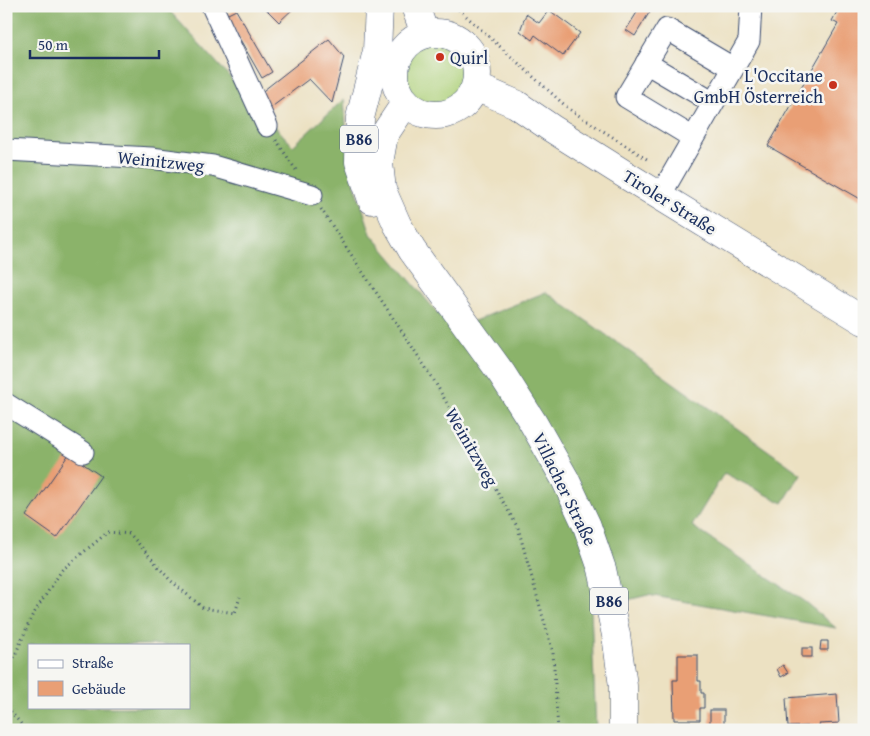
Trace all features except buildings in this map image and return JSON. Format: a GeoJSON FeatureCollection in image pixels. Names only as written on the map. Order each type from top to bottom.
{"type":"FeatureCollection","features":[{"type":"Feature","properties":{"kind":"main road","name":"B86"},"geometry":{"type":"LineString","coordinates":[[379,6],[377,51],[360,118],[358,162],[381,226],[398,249],[412,250]]}},
{"type":"Feature","properties":{"kind":"main road"},"geometry":{"type":"LineString","coordinates":[[415,6],[425,34]]}},
{"type":"Feature","properties":{"kind":"main road"},"geometry":{"type":"LineString","coordinates":[[425,34],[447,34],[464,43],[470,50],[476,61],[478,72],[476,87],[470,99],[462,107],[451,113],[428,115],[417,111],[406,102],[398,91],[395,78],[396,66],[401,52],[412,41],[425,34]]}},
{"type":"Feature","properties":{"kind":"main road","name":"Tiroler Straße"},"geometry":{"type":"LineString","coordinates":[[476,87],[516,104],[660,196],[864,321]]}},
{"type":"Feature","properties":{"kind":"main road","name":"B86"},"geometry":{"type":"LineString","coordinates":[[406,102],[384,135],[379,163],[382,190],[396,224],[412,250]]}},
{"type":"Feature","properties":{"kind":"main road","name":"Villacher Straße"},"geometry":{"type":"LineString","coordinates":[[412,250],[485,350],[532,421],[565,479],[586,526],[602,569],[616,635],[623,686],[623,730]]}},
{"type":"Feature","properties":{"kind":"street"},"geometry":{"type":"LineString","coordinates":[[212,6],[267,126]]}},
{"type":"Feature","properties":{"kind":"street"},"geometry":{"type":"LineString","coordinates":[[660,196],[748,41],[751,6]]}},
{"type":"Feature","properties":{"kind":"street"},"geometry":{"type":"LineString","coordinates":[[692,137],[626,97],[646,63],[667,29],[733,68]]}},
{"type":"Feature","properties":{"kind":"street"},"geometry":{"type":"LineString","coordinates":[[646,63],[712,102]]}},
{"type":"Feature","properties":{"kind":"street","name":"Weinitzweg"},"geometry":{"type":"LineString","coordinates":[[6,150],[151,158],[213,166],[312,195]]}},
{"type":"Feature","properties":{"kind":"street"},"geometry":{"type":"LineString","coordinates":[[6,404],[83,452]]}},
{"type":"Feature","properties":{"kind":"path"},"geometry":{"type":"LineString","coordinates":[[455,6],[569,109],[651,163]]}},
{"type":"Feature","properties":{"kind":"path","name":"Weinitzweg"},"geometry":{"type":"LineString","coordinates":[[267,126],[432,377],[518,528],[553,653],[558,730]]}},
{"type":"Feature","properties":{"kind":"path"},"geometry":{"type":"LineString","coordinates":[[6,676],[32,616],[62,570],[108,532],[130,534],[170,580],[203,608],[235,613],[240,597]]}},
{"type":"Feature","properties":{"kind":"path"},"geometry":{"type":"LineString","coordinates":[[6,705],[26,730]]}},
{"type":"Feature","properties":{"kind":"green space"},"geometry":{"type":"Polygon","coordinates":[[[6,6],[165,6],[293,146],[344,99],[349,166],[371,234],[452,330],[546,292],[801,474],[783,503],[724,473],[692,526],[805,602],[836,628],[648,595],[591,609],[596,730],[6,730],[6,6]]]}},
{"type":"Feature","properties":{"kind":"green space"},"geometry":{"type":"Polygon","coordinates":[[[437,40],[450,43],[461,50],[468,61],[471,74],[468,87],[461,98],[450,105],[437,108],[424,105],[413,98],[406,87],[403,74],[406,61],[413,50],[424,43],[437,40]]]}},
{"type":"Feature","properties":{"kind":"place","name":"Quirl"},"geometry":{"type":"Point","coordinates":[440,57]}},
{"type":"Feature","properties":{"kind":"place","name":"L'Occitane GmbH Österreich"},"geometry":{"type":"Point","coordinates":[833,85]}}]}
